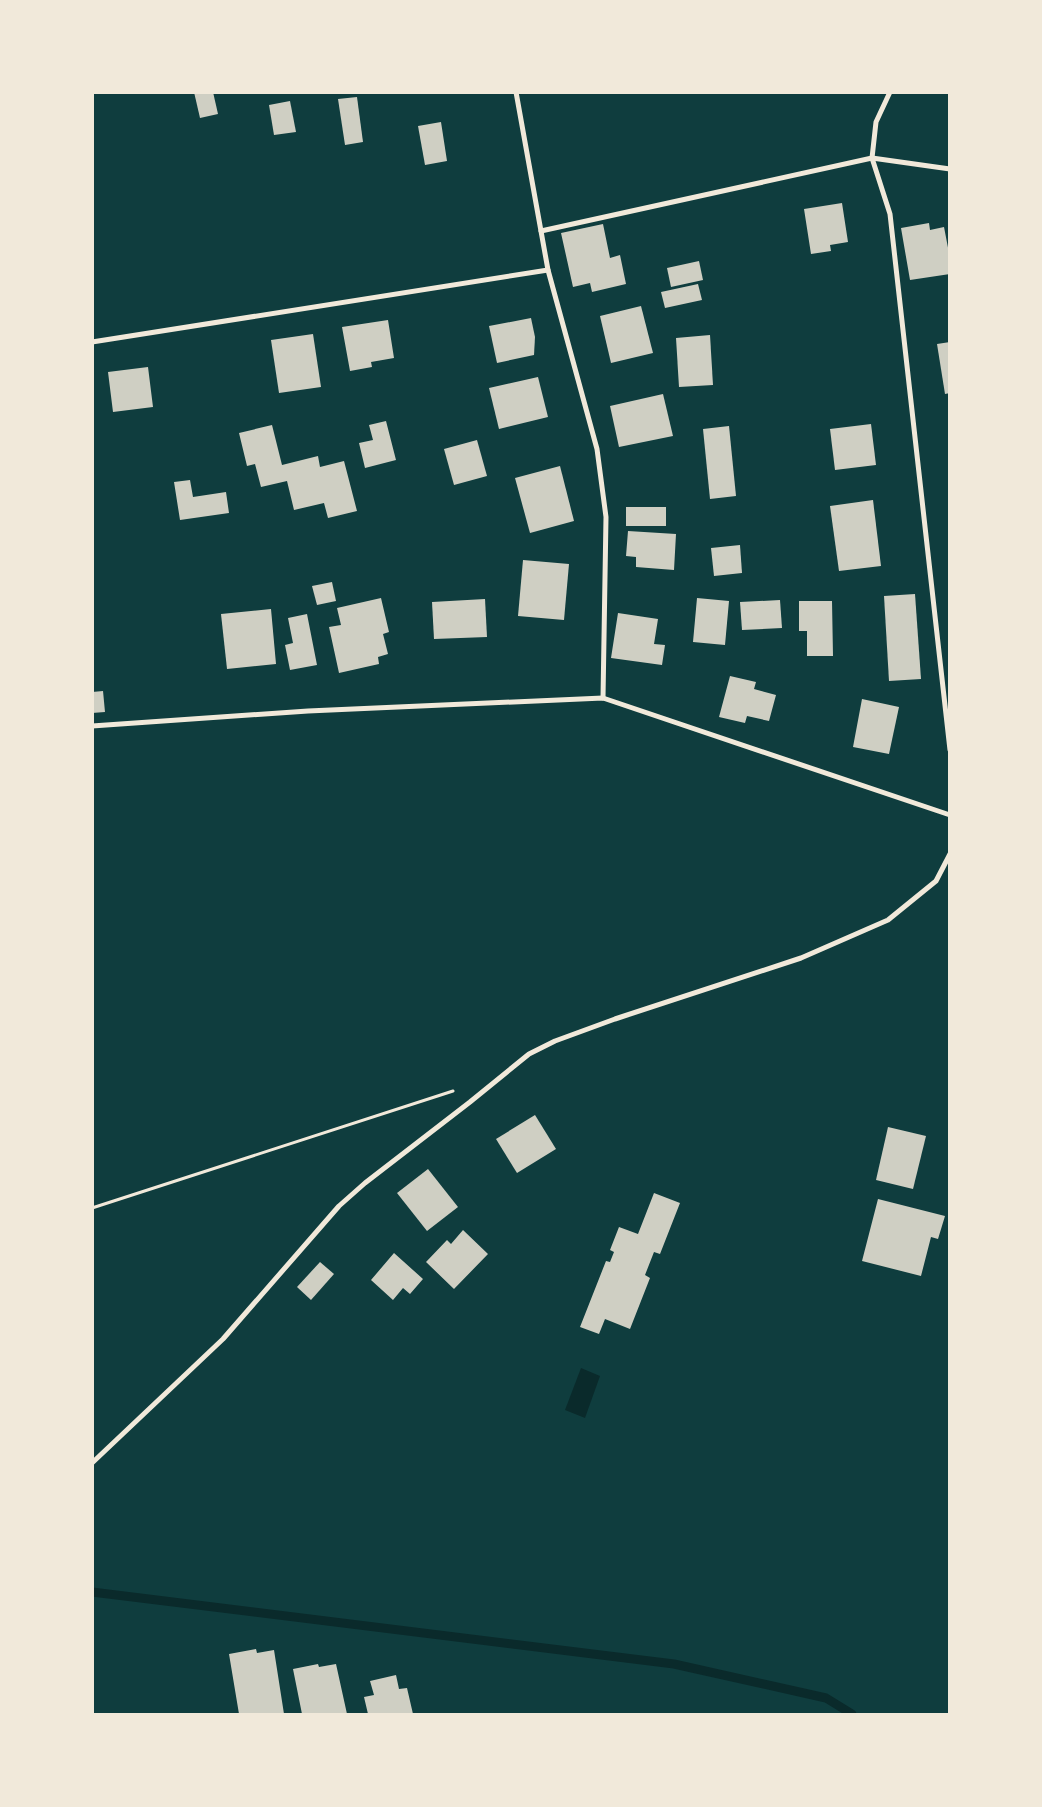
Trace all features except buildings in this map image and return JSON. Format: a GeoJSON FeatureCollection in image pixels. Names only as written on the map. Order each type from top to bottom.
{"type":"FeatureCollection","features":[{"type":"Feature","properties":{"kind":"street"},"geometry":{"type":"LineString","coordinates":[[516,92],[548,270],[595,439],[606,517],[603,698]]}},
{"type":"Feature","properties":{"kind":"street"},"geometry":{"type":"LineString","coordinates":[[890,92],[876,122],[872,158],[890,214],[950,750]]}},
{"type":"Feature","properties":{"kind":"street"},"geometry":{"type":"LineString","coordinates":[[541,231],[872,158],[950,169]]}},
{"type":"Feature","properties":{"kind":"street"},"geometry":{"type":"LineString","coordinates":[[92,342],[548,270]]}},
{"type":"Feature","properties":{"kind":"street"},"geometry":{"type":"LineString","coordinates":[[92,726],[308,711],[603,698],[950,815]]}},
{"type":"Feature","properties":{"kind":"street"},"geometry":{"type":"LineString","coordinates":[[92,1463],[223,1338],[339,1206],[365,1183],[529,1054],[555,1041],[615,1019],[801,958],[888,920],[936,881],[950,854]]}},
{"type":"Feature","properties":{"kind":"path"},"geometry":{"type":"LineString","coordinates":[[92,1208],[458,1090]]}},
{"type":"Feature","properties":{"kind":"water"},"geometry":{"type":"Polygon","coordinates":[[[581,1368],[600,1376],[585,1418],[565,1410],[581,1368]]]}},
{"type":"Feature","properties":{"kind":"waterway"},"geometry":{"type":"LineString","coordinates":[[92,1592],[674,1664],[826,1698],[852,1714]]}}]}
